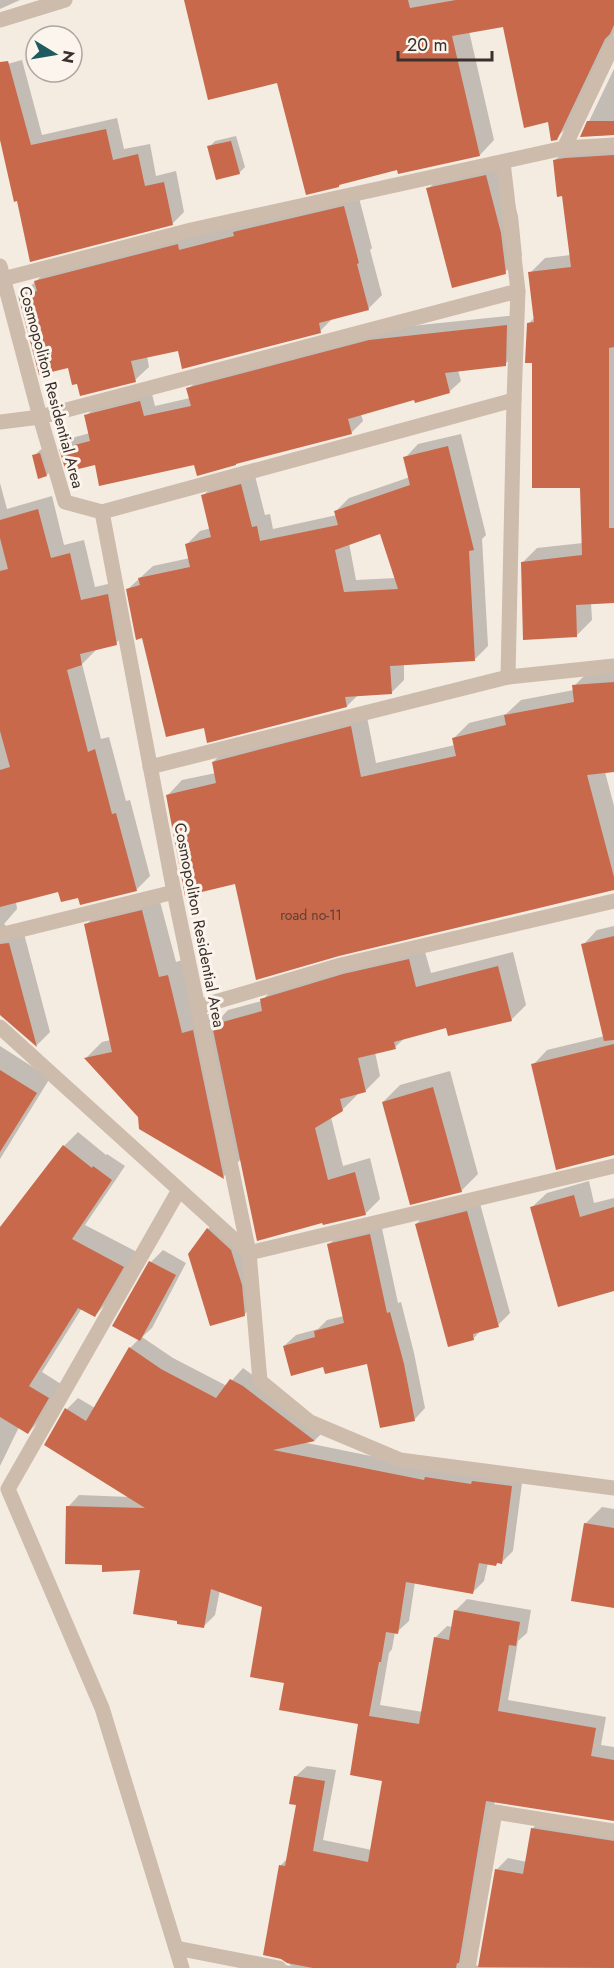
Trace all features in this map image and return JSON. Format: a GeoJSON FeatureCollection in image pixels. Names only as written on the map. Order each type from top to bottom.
{"type":"FeatureCollection","features":[{"type":"Feature","properties":{"kind":"street"},"geometry":{"type":"LineString","coordinates":[[0,20],[65,0]]}},
{"type":"Feature","properties":{"kind":"street"},"geometry":{"type":"LineString","coordinates":[[564,148],[614,43]]}},
{"type":"Feature","properties":{"kind":"street"},"geometry":{"type":"LineString","coordinates":[[2,272],[564,148],[614,145]]}},
{"type":"Feature","properties":{"kind":"street"},"geometry":{"type":"LineString","coordinates":[[503,162],[518,291],[508,677]]}},
{"type":"Feature","properties":{"kind":"street","name":"Cosmopoliton Residential Area"},"geometry":{"type":"LineString","coordinates":[[2,272],[65,502],[102,512],[174,892],[249,1253],[260,1381],[310,1422],[400,1460],[614,1488]]}},
{"type":"Feature","properties":{"kind":"street"},"geometry":{"type":"LineString","coordinates":[[0,422],[40,417],[518,291]]}},
{"type":"Feature","properties":{"kind":"street"},"geometry":{"type":"LineString","coordinates":[[102,512],[514,400]]}},
{"type":"Feature","properties":{"kind":"street"},"geometry":{"type":"LineString","coordinates":[[150,767],[508,677],[614,666]]}},
{"type":"Feature","properties":{"kind":"street"},"geometry":{"type":"LineString","coordinates":[[0,935],[174,892]]}},
{"type":"Feature","properties":{"kind":"street"},"geometry":{"type":"LineString","coordinates":[[198,1007],[341,965],[614,901]]}},
{"type":"Feature","properties":{"kind":"street"},"geometry":{"type":"LineString","coordinates":[[0,1027],[249,1253],[614,1166]]}},
{"type":"Feature","properties":{"kind":"street"},"geometry":{"type":"LineString","coordinates":[[179,1190],[8,1489],[102,1707],[182,1968]]}},
{"type":"Feature","properties":{"kind":"street"},"geometry":{"type":"LineString","coordinates":[[468,1968],[495,1812],[614,1830]]}},
{"type":"Feature","properties":{"kind":"street"},"geometry":{"type":"LineString","coordinates":[[176,1948],[279,1968]]}},
{"type":"Feature","properties":{"kind":"building"},"geometry":{"type":"Polygon","coordinates":[[[184,0],[408,0],[410,8],[456,0],[614,0],[614,25],[605,39],[557,140],[551,141],[548,122],[524,128],[503,27],[452,36],[480,156],[398,174],[397,170],[306,195],[277,83],[208,100],[184,0]]]}},
{"type":"Feature","properties":{"kind":"building"},"geometry":{"type":"Polygon","coordinates":[[[8,61],[31,145],[106,129],[113,160],[138,154],[145,186],[164,182],[173,225],[30,262],[17,201],[14,202],[0,140],[0,62],[8,61]]]}},
{"type":"Feature","properties":{"kind":"building"},"geometry":{"type":"Polygon","coordinates":[[[587,121],[614,121],[614,135],[580,137],[587,121]]]}},
{"type":"Feature","properties":{"kind":"building"},"geometry":{"type":"Polygon","coordinates":[[[231,141],[240,174],[216,180],[207,146],[231,141]]]}},
{"type":"Feature","properties":{"kind":"building"},"geometry":{"type":"Polygon","coordinates":[[[614,155],[614,347],[609,348],[609,528],[614,528],[614,603],[576,605],[577,637],[523,640],[521,562],[582,555],[580,488],[532,488],[532,363],[525,363],[527,323],[534,322],[528,272],[571,267],[562,196],[557,197],[553,160],[614,155]]]}},
{"type":"Feature","properties":{"kind":"building"},"geometry":{"type":"Polygon","coordinates":[[[486,175],[501,233],[506,274],[452,288],[426,188],[486,175]]]}},
{"type":"Feature","properties":{"kind":"building"},"geometry":{"type":"Polygon","coordinates":[[[344,206],[369,310],[319,323],[321,333],[182,369],[178,351],[131,361],[136,382],[80,396],[77,384],[72,385],[68,368],[39,375],[18,295],[37,291],[34,281],[178,244],[179,250],[234,236],[233,232],[344,206]]]}},
{"type":"Feature","properties":{"kind":"building"},"geometry":{"type":"Polygon","coordinates":[[[507,325],[506,366],[445,373],[450,393],[415,403],[414,400],[348,419],[352,434],[197,476],[194,465],[99,486],[95,465],[66,472],[59,449],[90,441],[84,415],[140,401],[144,416],[191,406],[186,388],[369,340],[507,325]]]}},
{"type":"Feature","properties":{"kind":"building"},"geometry":{"type":"Polygon","coordinates":[[[448,446],[474,550],[469,551],[475,661],[390,666],[392,694],[345,697],[347,707],[207,743],[204,728],[166,737],[142,638],[136,640],[126,589],[140,585],[138,578],[190,567],[185,544],[211,537],[201,495],[241,484],[252,527],[257,526],[260,541],[338,525],[334,511],[410,485],[403,457],[448,446]],[[380,534],[335,550],[344,592],[398,589],[380,534]]]}},
{"type":"Feature","properties":{"kind":"building"},"geometry":{"type":"Polygon","coordinates":[[[40,453],[47,476],[38,479],[32,455],[40,453]]]}},
{"type":"Feature","properties":{"kind":"building"},"geometry":{"type":"Polygon","coordinates":[[[38,509],[51,558],[70,553],[81,600],[108,594],[117,645],[80,654],[82,665],[67,670],[88,752],[95,749],[112,814],[116,813],[137,891],[80,905],[78,898],[61,902],[58,892],[0,907],[0,770],[10,767],[0,731],[0,571],[8,569],[0,538],[0,520],[38,509]]]}},
{"type":"Feature","properties":{"kind":"building"},"geometry":{"type":"Polygon","coordinates":[[[614,682],[614,772],[587,775],[614,877],[614,890],[339,956],[256,980],[235,884],[185,896],[166,795],[216,783],[212,762],[351,726],[361,777],[456,756],[452,738],[506,725],[504,715],[574,702],[572,685],[614,682]]]}},
{"type":"Feature","properties":{"kind":"building"},"geometry":{"type":"Polygon","coordinates":[[[142,910],[159,977],[168,975],[182,1033],[193,1030],[224,1179],[139,1129],[138,1117],[84,1058],[112,1052],[84,924],[142,910]]]}},
{"type":"Feature","properties":{"kind":"building"},"geometry":{"type":"Polygon","coordinates":[[[614,936],[614,1040],[604,1041],[581,944],[614,936]]]}},
{"type":"Feature","properties":{"kind":"building"},"geometry":{"type":"Polygon","coordinates":[[[9,943],[37,1047],[0,1015],[0,944],[9,943]]]}},
{"type":"Feature","properties":{"kind":"building"},"geometry":{"type":"Polygon","coordinates":[[[409,959],[416,987],[498,966],[512,1021],[448,1036],[446,1028],[394,1042],[396,1049],[358,1058],[366,1092],[340,1099],[343,1111],[315,1128],[328,1180],[355,1172],[366,1215],[323,1225],[322,1223],[257,1241],[212,1025],[262,1011],[260,999],[343,974],[409,959]]]}},
{"type":"Feature","properties":{"kind":"building"},"geometry":{"type":"Polygon","coordinates":[[[614,1044],[614,1155],[556,1170],[531,1064],[614,1044]]]}},
{"type":"Feature","properties":{"kind":"building"},"geometry":{"type":"Polygon","coordinates":[[[0,1070],[37,1093],[0,1152],[0,1070]]]}},
{"type":"Feature","properties":{"kind":"building"},"geometry":{"type":"Polygon","coordinates":[[[433,1087],[462,1192],[410,1205],[382,1102],[433,1087]]]}},
{"type":"Feature","properties":{"kind":"building"},"geometry":{"type":"Polygon","coordinates":[[[63,1145],[92,1168],[93,1166],[112,1180],[72,1239],[124,1267],[95,1317],[78,1308],[29,1386],[49,1398],[28,1434],[0,1417],[0,1227],[63,1145]]]}},
{"type":"Feature","properties":{"kind":"building"},"geometry":{"type":"Polygon","coordinates":[[[574,1195],[580,1217],[614,1207],[614,1291],[558,1307],[530,1207],[574,1195]]]}},
{"type":"Feature","properties":{"kind":"building"},"geometry":{"type":"Polygon","coordinates":[[[467,1211],[499,1327],[473,1334],[474,1340],[448,1347],[415,1224],[467,1211]]]}},
{"type":"Feature","properties":{"kind":"building"},"geometry":{"type":"Polygon","coordinates":[[[207,1228],[231,1250],[242,1285],[245,1316],[210,1326],[188,1254],[207,1228]]]}},
{"type":"Feature","properties":{"kind":"building"},"geometry":{"type":"Polygon","coordinates":[[[370,1234],[387,1313],[390,1312],[404,1364],[415,1421],[380,1428],[367,1364],[325,1374],[323,1367],[291,1376],[283,1346],[315,1337],[314,1331],[344,1323],[327,1244],[370,1234]]]}},
{"type":"Feature","properties":{"kind":"building"},"geometry":{"type":"Polygon","coordinates":[[[149,1261],[176,1275],[140,1341],[112,1326],[149,1261]]]}},
{"type":"Feature","properties":{"kind":"building"},"geometry":{"type":"Polygon","coordinates":[[[129,1347],[161,1369],[216,1398],[230,1379],[243,1386],[315,1441],[273,1450],[424,1480],[425,1477],[471,1484],[472,1481],[512,1486],[502,1564],[497,1563],[496,1566],[479,1563],[473,1594],[406,1582],[398,1634],[386,1632],[369,1716],[419,1724],[434,1637],[449,1640],[454,1610],[520,1622],[516,1646],[509,1645],[498,1711],[596,1728],[591,1756],[614,1760],[614,1821],[486,1801],[459,1963],[456,1968],[313,1968],[263,1955],[279,1865],[285,1866],[296,1805],[289,1804],[294,1776],[325,1781],[313,1851],[368,1862],[382,1781],[350,1775],[358,1724],[279,1710],[284,1683],[250,1677],[262,1607],[211,1589],[204,1628],[177,1624],[177,1621],[133,1614],[140,1570],[102,1572],[102,1565],[65,1564],[66,1506],[145,1508],[44,1445],[65,1408],[86,1421],[129,1347]]]}},
{"type":"Feature","properties":{"kind":"building"},"geometry":{"type":"Polygon","coordinates":[[[584,1523],[614,1528],[614,1608],[571,1601],[584,1523]]]}},
{"type":"Feature","properties":{"kind":"building"},"geometry":{"type":"Polygon","coordinates":[[[531,1828],[614,1841],[614,1968],[478,1967],[495,1869],[523,1874],[531,1828]]]}}]}
